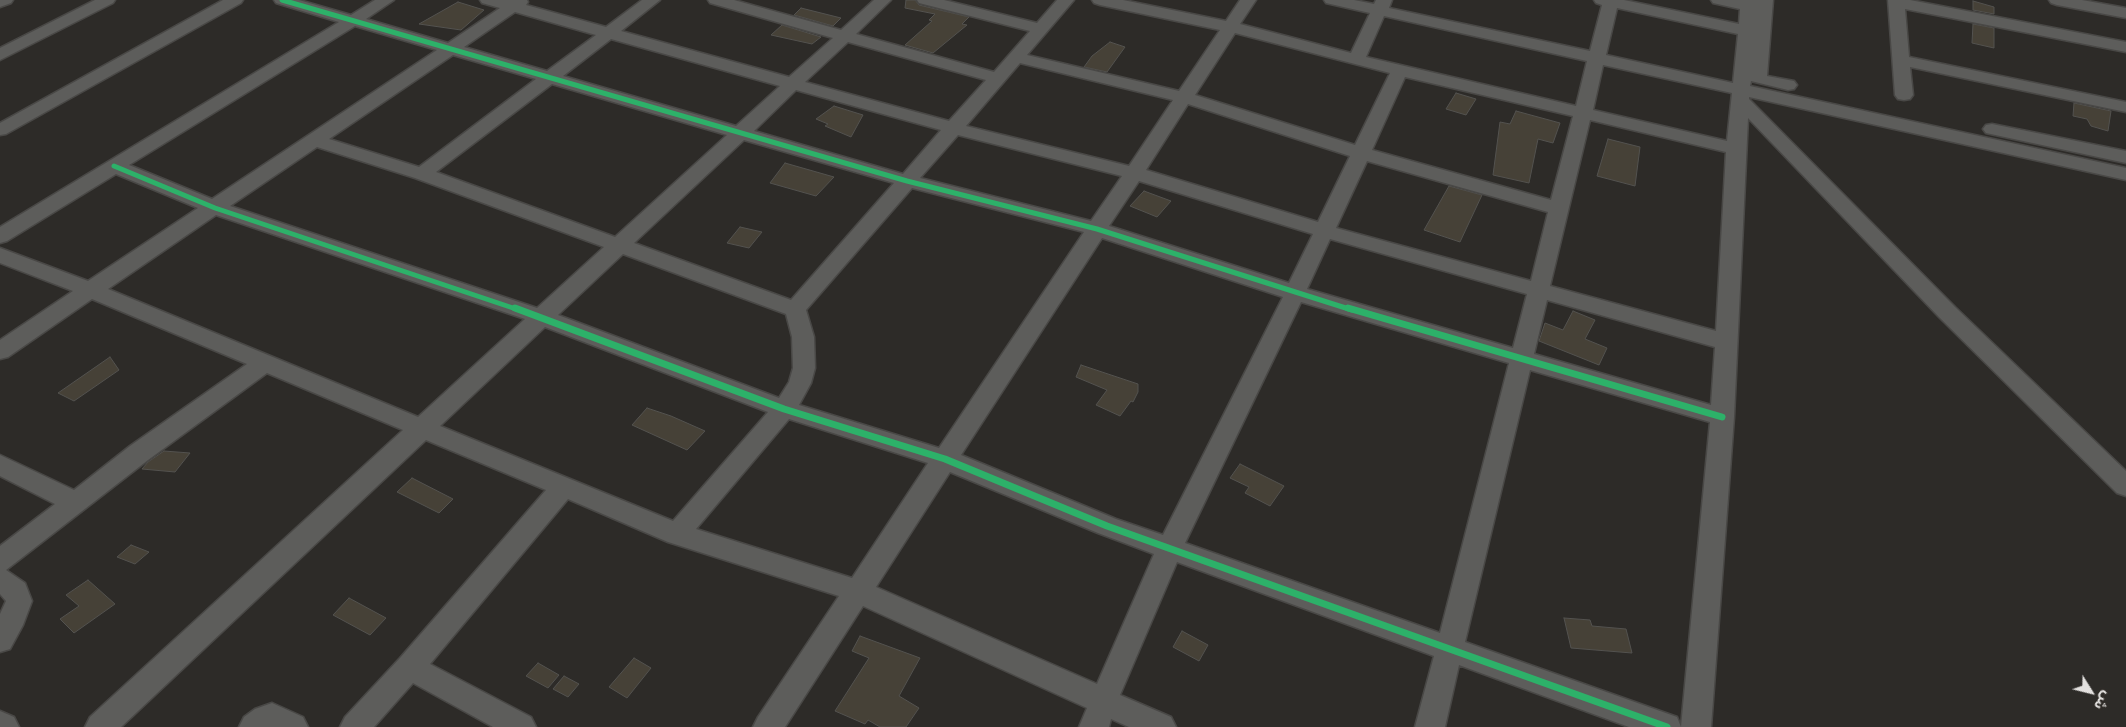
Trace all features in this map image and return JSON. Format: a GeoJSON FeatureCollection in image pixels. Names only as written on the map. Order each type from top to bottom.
{"type":"FeatureCollection","features":[{"type":"Feature","properties":{"kind":"street"},"geometry":{"type":"LineString","coordinates":[[0,2],[5,0]]}},
{"type":"Feature","properties":{"kind":"street"},"geometry":{"type":"LineString","coordinates":[[0,55],[107,0]]}},
{"type":"Feature","properties":{"kind":"street"},"geometry":{"type":"LineString","coordinates":[[0,130],[235,0]]}},
{"type":"Feature","properties":{"kind":"street"},"geometry":{"type":"LineString","coordinates":[[282,0],[907,181],[1097,230],[1295,293],[1722,417]]}},
{"type":"Feature","properties":{"kind":"street"},"geometry":{"type":"LineString","coordinates":[[0,236],[386,0]]}},
{"type":"Feature","properties":{"kind":"street"},"geometry":{"type":"LineString","coordinates":[[488,0],[518,3],[608,33],[792,84],[953,128],[1134,173],[1324,231],[1726,342]]}},
{"type":"Feature","properties":{"kind":"street"},"geometry":{"type":"LineString","coordinates":[[422,174],[652,0]]}},
{"type":"Feature","properties":{"kind":"street"},"geometry":{"type":"LineString","coordinates":[[716,0],[997,78]]}},
{"type":"Feature","properties":{"kind":"street"},"geometry":{"type":"LineString","coordinates":[[100,727],[883,0]]}},
{"type":"Feature","properties":{"kind":"street"},"geometry":{"type":"LineString","coordinates":[[925,0],[1041,29]]}},
{"type":"Feature","properties":{"kind":"street"},"geometry":{"type":"LineString","coordinates":[[795,309],[1066,0]]}},
{"type":"Feature","properties":{"kind":"street"},"geometry":{"type":"LineString","coordinates":[[1100,0],[1125,2],[1231,27],[1356,60],[1736,149]]}},
{"type":"Feature","properties":{"kind":"street"},"geometry":{"type":"LineString","coordinates":[[768,727],[1248,0]]}},
{"type":"Feature","properties":{"kind":"street"},"geometry":{"type":"LineString","coordinates":[[1332,0],[1381,6],[1740,95],[2126,174]]}},
{"type":"Feature","properties":{"kind":"street"},"geometry":{"type":"LineString","coordinates":[[1719,0],[1754,2]]}},
{"type":"Feature","properties":{"kind":"street"},"geometry":{"type":"LineString","coordinates":[[2057,0],[2126,13]]}},
{"type":"Feature","properties":{"kind":"street"},"geometry":{"type":"LineString","coordinates":[[1430,727],[1559,210],[1596,59],[1608,1],[1746,31]]}},
{"type":"Feature","properties":{"kind":"street"},"geometry":{"type":"LineString","coordinates":[[1904,95],[1896,1],[2126,46]]}},
{"type":"Feature","properties":{"kind":"street"},"geometry":{"type":"LineString","coordinates":[[1696,727],[1722,417],[1740,95],[1746,31],[1754,2]]}},
{"type":"Feature","properties":{"kind":"street"},"geometry":{"type":"LineString","coordinates":[[1754,2],[1758,79],[2126,157]]}},
{"type":"Feature","properties":{"kind":"street"},"geometry":{"type":"LineString","coordinates":[[0,351],[518,3]]}},
{"type":"Feature","properties":{"kind":"street"},"geometry":{"type":"LineString","coordinates":[[1356,60],[1381,6]]}},
{"type":"Feature","properties":{"kind":"street"},"geometry":{"type":"LineString","coordinates":[[1016,57],[1184,97],[1361,154],[1559,210]]}},
{"type":"Feature","properties":{"kind":"street"},"geometry":{"type":"LineString","coordinates":[[1901,60],[2126,107]]}},
{"type":"Feature","properties":{"kind":"street"},"geometry":{"type":"LineString","coordinates":[[1098,714],[1170,547],[1295,293],[1400,70]]}},
{"type":"Feature","properties":{"kind":"street"},"geometry":{"type":"LineString","coordinates":[[1740,95],[1947,312],[2126,486]]}},
{"type":"Feature","properties":{"kind":"street"},"geometry":{"type":"LineString","coordinates":[[315,140],[422,174],[795,309]]}},
{"type":"Feature","properties":{"kind":"street"},"geometry":{"type":"LineString","coordinates":[[114,166],[215,208],[541,317],[784,409],[945,459],[1107,526],[1170,547],[1666,727]]}},
{"type":"Feature","properties":{"kind":"street"},"geometry":{"type":"LineString","coordinates":[[0,255],[90,290],[420,429],[677,534],[858,591],[1098,714],[1161,727]]}},
{"type":"Feature","properties":{"kind":"street"},"geometry":{"type":"LineString","coordinates":[[677,534],[784,409],[800,383],[804,368],[803,336],[795,309]]}},
{"type":"Feature","properties":{"kind":"street"},"geometry":{"type":"LineString","coordinates":[[0,561],[139,453],[265,363]]}},
{"type":"Feature","properties":{"kind":"street"},"geometry":{"type":"LineString","coordinates":[[0,465],[75,502]]}},
{"type":"Feature","properties":{"kind":"street"},"geometry":{"type":"LineString","coordinates":[[355,727],[410,667],[563,488]]}},
{"type":"Feature","properties":{"kind":"street"},"geometry":{"type":"LineString","coordinates":[[0,579],[16,591],[19,601],[14,617],[0,640]]}},
{"type":"Feature","properties":{"kind":"street"},"geometry":{"type":"LineString","coordinates":[[410,667],[521,727]]}},
{"type":"Feature","properties":{"kind":"street"},"geometry":{"type":"LineString","coordinates":[[254,727],[265,719],[272,717],[293,727]]}},
{"type":"Feature","properties":{"kind":"street"},"geometry":{"type":"LineString","coordinates":[[0,725],[4,727]]}},
{"type":"Feature","properties":{"kind":"building"},"geometry":{"type":"Polygon","coordinates":[[[906,0],[915,0],[919,5],[969,17],[962,24],[967,25],[933,53],[905,45],[932,21],[929,20],[935,14],[905,8],[906,0]]]}},
{"type":"Feature","properties":{"kind":"building"},"geometry":{"type":"Polygon","coordinates":[[[1973,1],[1994,7],[1994,14],[1973,10],[1973,1]]]}},
{"type":"Feature","properties":{"kind":"building"},"geometry":{"type":"Polygon","coordinates":[[[458,2],[484,10],[461,30],[419,24],[458,2]]]}},
{"type":"Feature","properties":{"kind":"building"},"geometry":{"type":"Polygon","coordinates":[[[801,8],[841,18],[833,26],[794,15],[801,8]]]}},
{"type":"Feature","properties":{"kind":"building"},"geometry":{"type":"Polygon","coordinates":[[[1973,24],[1994,28],[1994,48],[1972,43],[1973,24]]]}},
{"type":"Feature","properties":{"kind":"building"},"geometry":{"type":"Polygon","coordinates":[[[782,25],[821,37],[812,44],[771,35],[782,25]]]}},
{"type":"Feature","properties":{"kind":"building"},"geometry":{"type":"Polygon","coordinates":[[[1110,42],[1125,47],[1107,72],[1084,67],[1092,56],[1110,42]]]}},
{"type":"Feature","properties":{"kind":"building"},"geometry":{"type":"Polygon","coordinates":[[[1456,93],[1476,99],[1466,115],[1446,109],[1456,93]]]}},
{"type":"Feature","properties":{"kind":"building"},"geometry":{"type":"Polygon","coordinates":[[[2074,103],[2111,111],[2108,131],[2091,126],[2087,119],[2073,116],[2074,103]]]}},
{"type":"Feature","properties":{"kind":"building"},"geometry":{"type":"Polygon","coordinates":[[[834,106],[863,115],[851,137],[825,126],[828,124],[816,119],[834,106]]]}},
{"type":"Feature","properties":{"kind":"building"},"geometry":{"type":"Polygon","coordinates":[[[1516,111],[1560,123],[1553,143],[1538,139],[1529,183],[1493,175],[1500,122],[1510,124],[1516,111]]]}},
{"type":"Feature","properties":{"kind":"building"},"geometry":{"type":"Polygon","coordinates":[[[1608,139],[1640,147],[1635,186],[1597,176],[1608,139]]]}},
{"type":"Feature","properties":{"kind":"building"},"geometry":{"type":"Polygon","coordinates":[[[785,163],[834,177],[816,196],[770,183],[785,163]]]}},
{"type":"Feature","properties":{"kind":"building"},"geometry":{"type":"Polygon","coordinates":[[[1449,186],[1482,195],[1460,242],[1424,230],[1449,186]]]}},
{"type":"Feature","properties":{"kind":"building"},"geometry":{"type":"Polygon","coordinates":[[[1144,191],[1171,201],[1157,217],[1130,206],[1144,191]]]}},
{"type":"Feature","properties":{"kind":"building"},"geometry":{"type":"Polygon","coordinates":[[[740,227],[762,232],[749,248],[727,243],[740,227]]]}},
{"type":"Feature","properties":{"kind":"building"},"geometry":{"type":"Polygon","coordinates":[[[1573,311],[1595,320],[1585,339],[1607,348],[1599,365],[1539,341],[1545,323],[1563,330],[1573,311]]]}},
{"type":"Feature","properties":{"kind":"building"},"geometry":{"type":"Polygon","coordinates":[[[110,357],[119,370],[74,401],[58,393],[110,357]]]}},
{"type":"Feature","properties":{"kind":"building"},"geometry":{"type":"Polygon","coordinates":[[[1081,365],[1138,384],[1138,392],[1133,402],[1131,401],[1120,416],[1096,405],[1107,390],[1076,377],[1081,365]]]}},
{"type":"Feature","properties":{"kind":"building"},"geometry":{"type":"Polygon","coordinates":[[[647,408],[705,431],[687,450],[632,425],[647,408]]]}},
{"type":"Feature","properties":{"kind":"building"},"geometry":{"type":"Polygon","coordinates":[[[164,451],[190,453],[175,472],[142,469],[148,462],[164,451]]]}},
{"type":"Feature","properties":{"kind":"building"},"geometry":{"type":"Polygon","coordinates":[[[1240,464],[1284,486],[1270,506],[1245,493],[1249,487],[1230,478],[1240,464]]]}},
{"type":"Feature","properties":{"kind":"building"},"geometry":{"type":"Polygon","coordinates":[[[412,478],[453,499],[439,513],[397,492],[412,478]]]}},
{"type":"Feature","properties":{"kind":"building"},"geometry":{"type":"Polygon","coordinates":[[[131,545],[149,552],[135,564],[117,557],[131,545]]]}},
{"type":"Feature","properties":{"kind":"building"},"geometry":{"type":"Polygon","coordinates":[[[88,580],[115,604],[74,633],[60,619],[79,606],[66,595],[88,580]]]}},
{"type":"Feature","properties":{"kind":"building"},"geometry":{"type":"Polygon","coordinates":[[[349,598],[386,618],[370,635],[333,615],[349,598]]]}},
{"type":"Feature","properties":{"kind":"building"},"geometry":{"type":"Polygon","coordinates":[[[1564,618],[1590,620],[1592,626],[1626,629],[1632,653],[1571,648],[1564,618]]]}},
{"type":"Feature","properties":{"kind":"building"},"geometry":{"type":"Polygon","coordinates":[[[1182,631],[1208,645],[1199,661],[1173,647],[1182,631]]]}},
{"type":"Feature","properties":{"kind":"building"},"geometry":{"type":"Polygon","coordinates":[[[860,636],[920,658],[899,696],[919,708],[906,727],[880,727],[868,720],[865,724],[835,711],[869,658],[852,651],[860,636]]]}},
{"type":"Feature","properties":{"kind":"building"},"geometry":{"type":"Polygon","coordinates":[[[634,658],[651,668],[627,698],[609,687],[634,658]]]}},
{"type":"Feature","properties":{"kind":"building"},"geometry":{"type":"Polygon","coordinates":[[[538,663],[559,675],[548,688],[526,676],[538,663]]]}},
{"type":"Feature","properties":{"kind":"building"},"geometry":{"type":"Polygon","coordinates":[[[564,676],[579,684],[568,697],[553,689],[564,676]]]}},
{"type":"Feature","properties":{"kind":"cycle path"},"geometry":{"type":"LineString","coordinates":[[282,0],[907,181],[1097,229],[1295,293],[1722,417]]}},
{"type":"Feature","properties":{"kind":"cycle path"},"geometry":{"type":"LineString","coordinates":[[114,166],[215,208],[541,317],[784,409],[945,459],[1107,526],[1667,727]]}}]}
